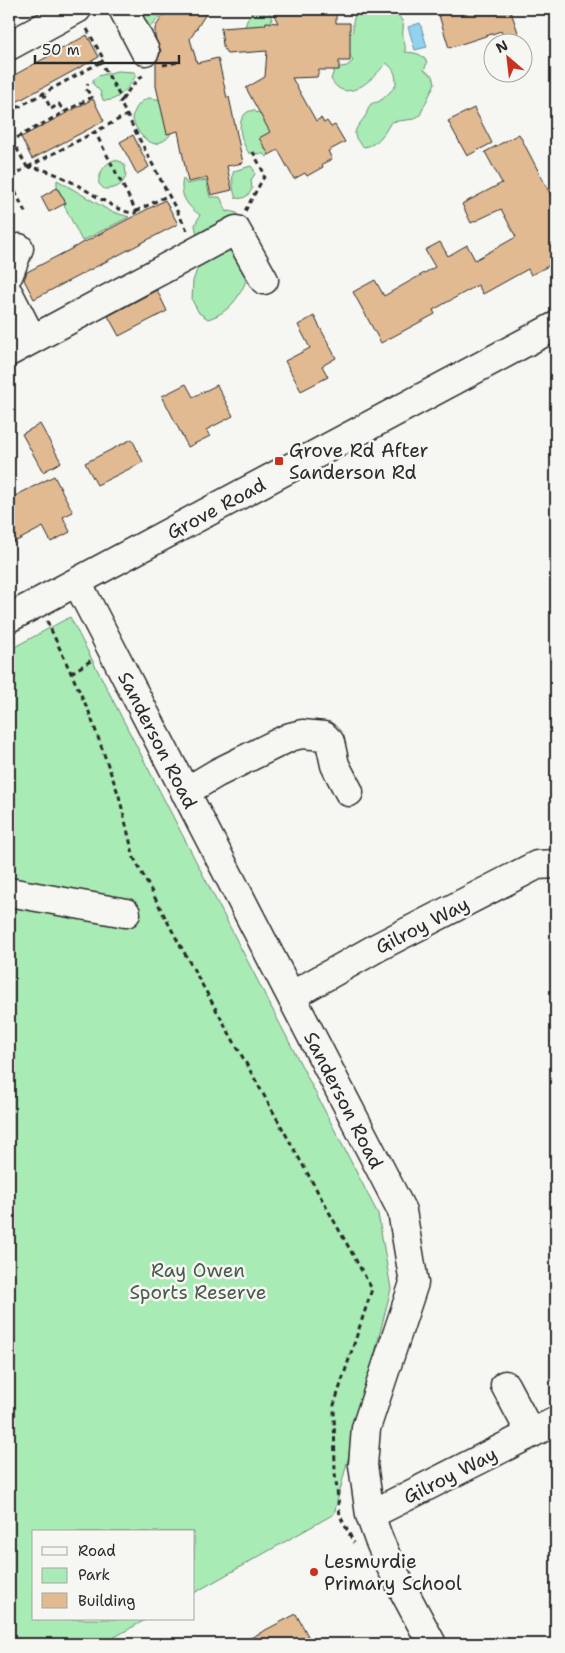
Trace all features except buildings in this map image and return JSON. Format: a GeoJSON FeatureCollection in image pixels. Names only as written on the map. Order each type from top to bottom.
{"type":"FeatureCollection","features":[{"type":"Feature","properties":{"kind":"street"},"geometry":{"type":"LineString","coordinates":[[123,9],[150,63]]}},
{"type":"Feature","properties":{"kind":"street"},"geometry":{"type":"LineString","coordinates":[[9,46],[81,17]]}},
{"type":"Feature","properties":{"kind":"street"},"geometry":{"type":"LineString","coordinates":[[9,352],[236,230],[264,280]]}},
{"type":"Feature","properties":{"kind":"street"},"geometry":{"type":"LineString","coordinates":[[9,274],[19,248]]}},
{"type":"Feature","properties":{"kind":"street"},"geometry":{"type":"LineString","coordinates":[[9,294],[32,339]]}},
{"type":"Feature","properties":{"kind":"street","name":"Grove Road"},"geometry":{"type":"LineString","coordinates":[[9,618],[556,326]]}},
{"type":"Feature","properties":{"kind":"street","name":"Sanderson Road"},"geometry":{"type":"LineString","coordinates":[[77,582],[402,1211],[414,1283],[366,1428],[363,1465],[370,1515],[391,1567],[432,1644]]}},
{"type":"Feature","properties":{"kind":"street"},"geometry":{"type":"LineString","coordinates":[[185,792],[226,768],[290,737],[302,734],[324,736],[330,742],[335,765],[349,792]]}},
{"type":"Feature","properties":{"kind":"street","name":"Gilroy Way"},"geometry":{"type":"LineString","coordinates":[[290,996],[378,947],[537,865],[556,864]]}},
{"type":"Feature","properties":{"kind":"street"},"geometry":{"type":"LineString","coordinates":[[9,892],[126,913]]}},
{"type":"Feature","properties":{"kind":"street"},"geometry":{"type":"LineString","coordinates":[[505,1385],[531,1434]]}},
{"type":"Feature","properties":{"kind":"street","name":"Gilroy Way"},"geometry":{"type":"LineString","coordinates":[[370,1515],[556,1421]]}},
{"type":"Feature","properties":{"kind":"path"},"geometry":{"type":"LineString","coordinates":[[9,112],[104,60],[81,17]]}},
{"type":"Feature","properties":{"kind":"path"},"geometry":{"type":"LineString","coordinates":[[101,62],[122,100]]}},
{"type":"Feature","properties":{"kind":"path"},"geometry":{"type":"LineString","coordinates":[[178,62],[150,63],[120,102],[190,236]]}},
{"type":"Feature","properties":{"kind":"path"},"geometry":{"type":"LineString","coordinates":[[88,83],[86,89],[92,97],[10,142],[27,168],[48,171],[131,213],[135,213],[169,195]]}},
{"type":"Feature","properties":{"kind":"path"},"geometry":{"type":"LineString","coordinates":[[42,94],[51,109],[59,104],[64,112]]}},
{"type":"Feature","properties":{"kind":"path"},"geometry":{"type":"LineString","coordinates":[[26,214],[12,186],[16,174],[127,115]]}},
{"type":"Feature","properties":{"kind":"path"},"geometry":{"type":"LineString","coordinates":[[95,132],[136,211]]}},
{"type":"Feature","properties":{"kind":"path"},"geometry":{"type":"LineString","coordinates":[[236,230],[265,175],[253,152]]}},
{"type":"Feature","properties":{"kind":"path"},"geometry":{"type":"LineString","coordinates":[[44,615],[88,712],[119,796],[134,858],[194,970],[372,1289],[334,1405],[335,1472],[340,1516],[357,1550]]}},
{"type":"Feature","properties":{"kind":"green space"},"geometry":{"type":"Polygon","coordinates":[[[132,9],[164,9],[154,24],[145,28],[132,9]]]}},
{"type":"Feature","properties":{"kind":"green space"},"geometry":{"type":"Polygon","coordinates":[[[254,9],[269,9],[272,20],[269,26],[244,29],[254,9]]]}},
{"type":"Feature","properties":{"kind":"green space"},"geometry":{"type":"Polygon","coordinates":[[[361,9],[386,10],[397,14],[401,18],[405,52],[415,53],[423,57],[427,63],[424,70],[433,76],[435,83],[420,115],[414,119],[391,122],[377,141],[364,147],[355,136],[356,130],[370,105],[378,102],[385,96],[396,85],[396,81],[393,70],[386,63],[367,82],[352,90],[344,90],[337,87],[331,79],[335,68],[347,66],[353,61],[347,50],[346,38],[353,31],[356,11],[361,9]]]}},
{"type":"Feature","properties":{"kind":"green space"},"geometry":{"type":"Polygon","coordinates":[[[117,71],[134,72],[136,74],[123,93],[113,99],[103,100],[100,91],[93,84],[93,80],[98,76],[117,71]]]}},
{"type":"Feature","properties":{"kind":"green space"},"geometry":{"type":"Polygon","coordinates":[[[149,98],[164,100],[172,129],[166,139],[155,144],[146,140],[140,134],[132,117],[140,103],[149,98]]]}},
{"type":"Feature","properties":{"kind":"green space"},"geometry":{"type":"Polygon","coordinates":[[[263,107],[271,120],[271,150],[267,157],[263,154],[249,153],[243,142],[240,128],[243,116],[247,112],[254,110],[257,113],[263,107]]]}},
{"type":"Feature","properties":{"kind":"green space"},"geometry":{"type":"Polygon","coordinates":[[[114,160],[122,162],[125,166],[126,176],[117,187],[104,189],[99,184],[100,173],[114,160]]]}},
{"type":"Feature","properties":{"kind":"green space"},"geometry":{"type":"Polygon","coordinates":[[[251,166],[255,174],[251,180],[252,189],[246,197],[236,198],[233,186],[233,173],[234,171],[251,166]]]}},
{"type":"Feature","properties":{"kind":"green space"},"geometry":{"type":"Polygon","coordinates":[[[183,178],[187,184],[206,180],[210,197],[220,197],[226,212],[237,213],[238,217],[227,245],[232,254],[238,257],[249,274],[234,302],[223,312],[208,319],[199,313],[192,300],[193,281],[198,267],[195,225],[200,215],[185,200],[182,190],[183,178]]]}},
{"type":"Feature","properties":{"kind":"green space"},"geometry":{"type":"Polygon","coordinates":[[[57,180],[110,211],[129,217],[82,241],[64,205],[66,203],[57,187],[57,180]]]}},
{"type":"Feature","properties":{"kind":"green space","name":"Ray Owen Sports Reserve"},"geometry":{"type":"Polygon","coordinates":[[[70,617],[378,1214],[391,1289],[334,1514],[195,1592],[195,1530],[32,1530],[32,1620],[145,1620],[102,1644],[9,1644],[9,650],[70,617]]]}},
{"type":"Feature","properties":{"kind":"water"},"geometry":{"type":"Polygon","coordinates":[[[420,23],[427,47],[415,50],[408,27],[420,23]]]}},
{"type":"Feature","properties":{"kind":"place","name":"Grove Rd After Sanderson Rd"},"geometry":{"type":"Point","coordinates":[279,461]}},
{"type":"Feature","properties":{"kind":"place","name":"Lesmurdie Primary School"},"geometry":{"type":"Point","coordinates":[314,1572]}}]}
